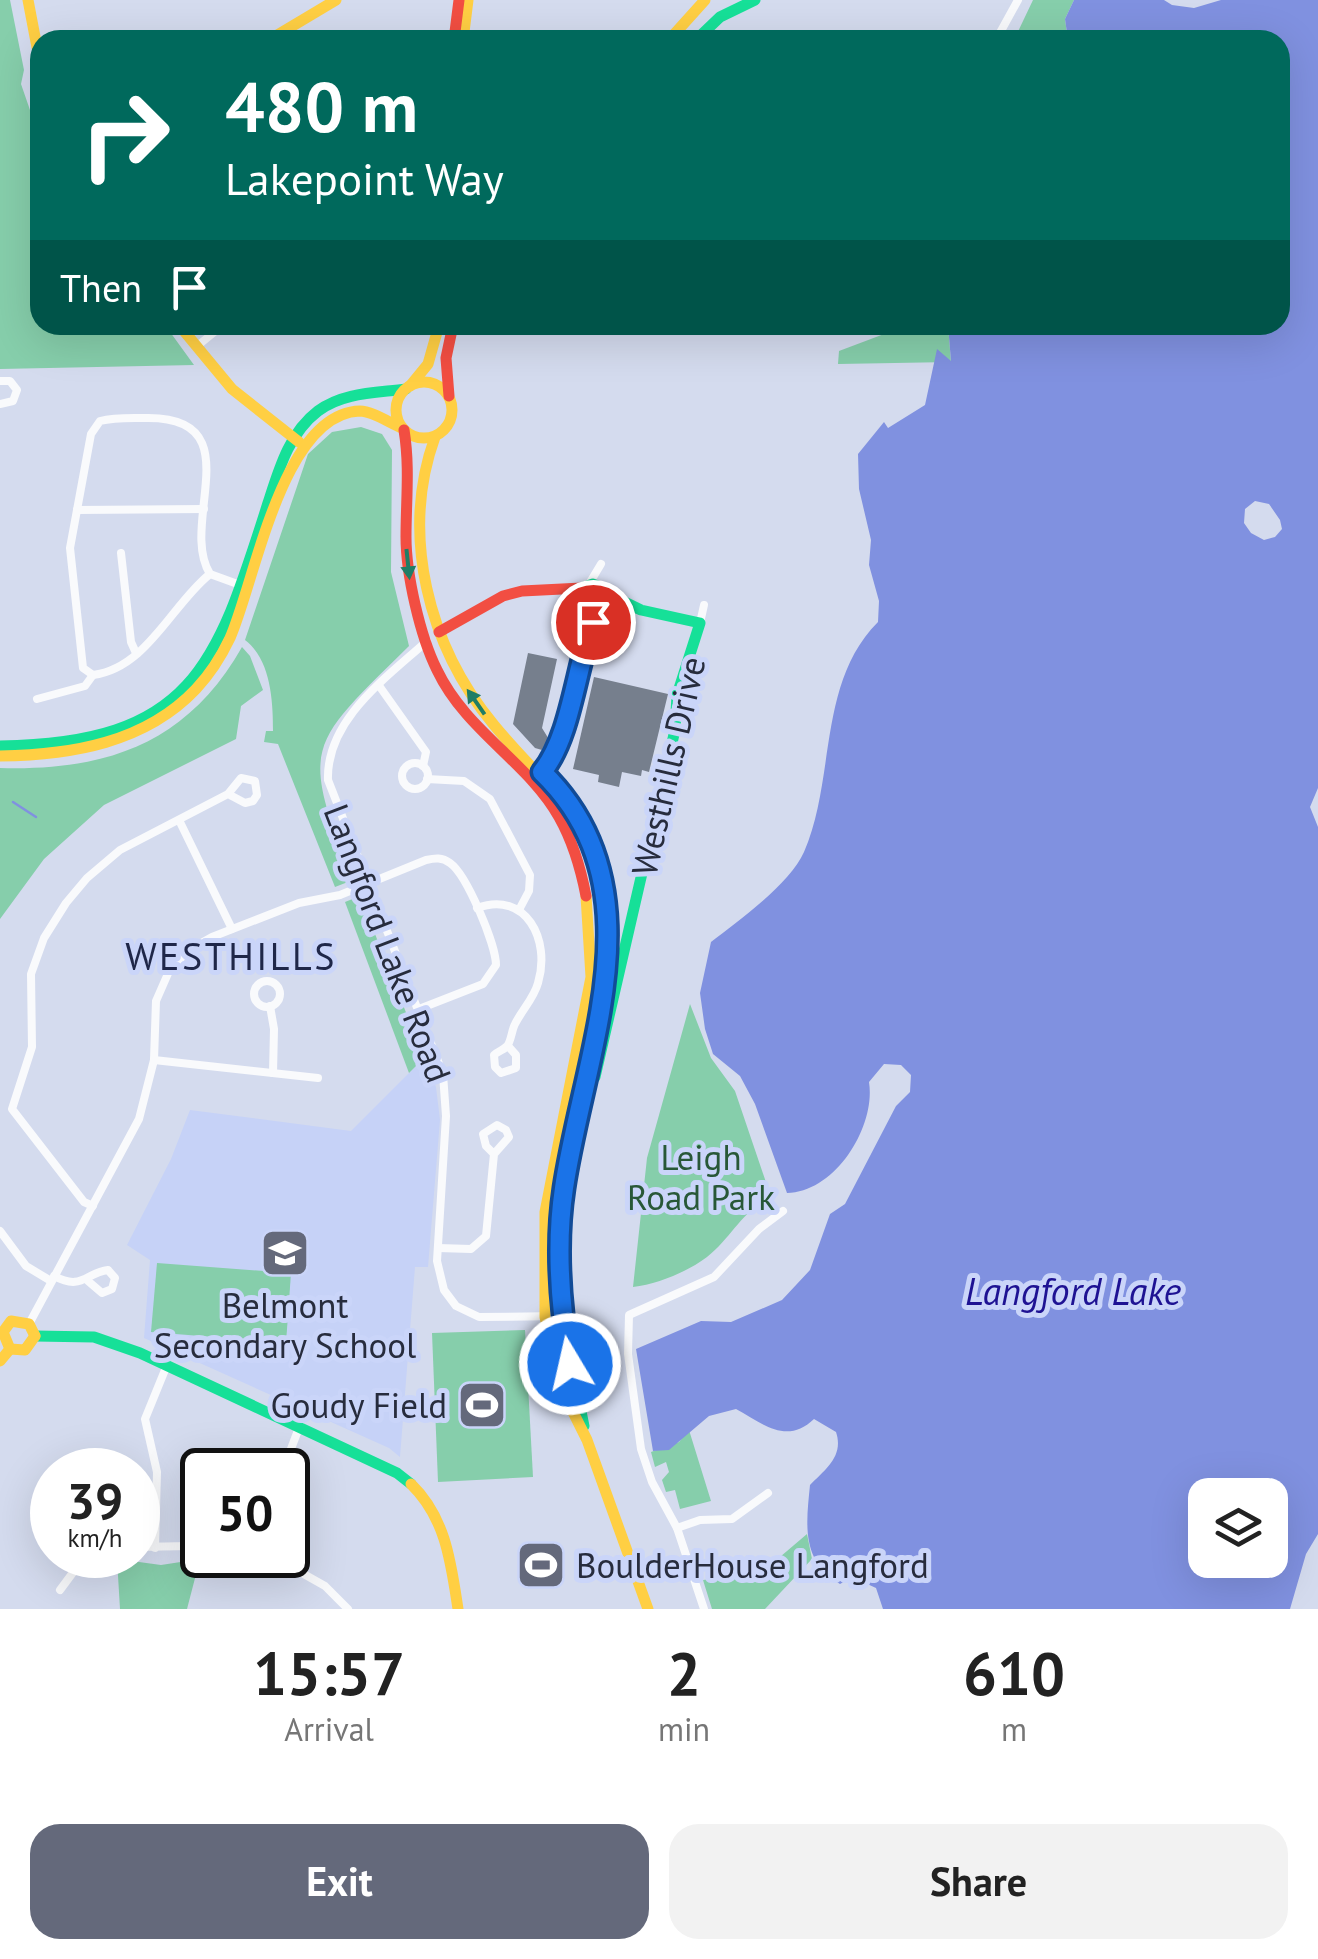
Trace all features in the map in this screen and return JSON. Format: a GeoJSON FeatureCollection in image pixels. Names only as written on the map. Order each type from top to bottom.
{"type":"FeatureCollection","features":[{"type":"Feature","properties":{"kind":"main road"},"geometry":{"type":"LineString","coordinates":[[28,0],[34,30]]}},
{"type":"Feature","properties":{"kind":"main road"},"geometry":{"type":"LineString","coordinates":[[286,30],[336,0]]}},
{"type":"Feature","properties":{"kind":"main road"},"geometry":{"type":"LineString","coordinates":[[455,30],[459,0]]}},
{"type":"Feature","properties":{"kind":"main road"},"geometry":{"type":"LineString","coordinates":[[464,30],[468,0]]}},
{"type":"Feature","properties":{"kind":"main road"},"geometry":{"type":"LineString","coordinates":[[678,30],[705,0]]}},
{"type":"Feature","properties":{"kind":"main road"},"geometry":{"type":"LineString","coordinates":[[724,0],[737,8]]}},
{"type":"Feature","properties":{"kind":"main road"},"geometry":{"type":"LineString","coordinates":[[706,30],[715,20],[756,0]]}},
{"type":"Feature","properties":{"kind":"main road"},"geometry":{"type":"LineString","coordinates":[[187,335],[232,389],[298,441]]}},
{"type":"Feature","properties":{"kind":"main road"},"geometry":{"type":"LineString","coordinates":[[436,335],[428,364],[397,404],[410,466],[407,557],[426,643],[436,669],[466,717],[559,817],[574,847],[590,914],[592,950],[585,1018],[554,1152],[545,1212],[545,1317],[561,1388],[587,1440],[648,1609]]}},
{"type":"Feature","properties":{"kind":"main road"},"geometry":{"type":"LineString","coordinates":[[451,335],[446,358],[451,420],[435,437],[424,470],[421,538],[426,587],[457,674],[476,703],[572,808],[600,877],[606,912],[608,946],[602,1010],[569,1158],[560,1226],[562,1316],[587,1440]]}},
{"type":"Feature","properties":{"kind":"main road"},"geometry":{"type":"LineString","coordinates":[[0,746],[74,744],[119,730],[163,707],[189,684],[226,629],[246,586],[307,420],[331,402],[427,382],[448,396]]}},
{"type":"Feature","properties":{"kind":"main road"},"geometry":{"type":"LineString","coordinates":[[298,441],[349,409],[377,412],[418,438],[435,437]]}},
{"type":"Feature","properties":{"kind":"main road"},"geometry":{"type":"LineString","coordinates":[[0,756],[56,756],[96,749],[164,717],[214,669],[233,638],[246,586]]}},
{"type":"Feature","properties":{"kind":"main road"},"geometry":{"type":"LineString","coordinates":[[580,607],[585,586],[606,591],[641,610],[700,623]]}},
{"type":"Feature","properties":{"kind":"main road","name":"Langford Lake Road"},"geometry":{"type":"LineString","coordinates":[[439,632],[489,601],[522,591],[585,586]]}},
{"type":"Feature","properties":{"kind":"main road"},"geometry":{"type":"LineString","coordinates":[[550,591],[600,613],[641,610]]}},
{"type":"Feature","properties":{"kind":"main road"},"geometry":{"type":"LineString","coordinates":[[600,613],[606,591]]}},
{"type":"Feature","properties":{"kind":"main road","name":"Westhills Drive"},"geometry":{"type":"LineString","coordinates":[[569,1158],[582,1131],[656,818],[675,730],[677,695],[700,623]]}},
{"type":"Feature","properties":{"kind":"main road"},"geometry":{"type":"LineString","coordinates":[[10,1349],[3,1339],[4,1321],[19,1320],[32,1330],[94,1337],[167,1365],[381,1463],[428,1498],[441,1527],[458,1609]]}},
{"type":"Feature","properties":{"kind":"main road"},"geometry":{"type":"LineString","coordinates":[[10,1349],[25,1350],[32,1330]]}},
{"type":"Feature","properties":{"kind":"main road"},"geometry":{"type":"LineString","coordinates":[[0,1362],[10,1349]]}},
{"type":"Feature","properties":{"kind":"street"},"geometry":{"type":"LineString","coordinates":[[1002,30],[1018,0]]}},
{"type":"Feature","properties":{"kind":"street"},"geometry":{"type":"LineString","coordinates":[[196,347],[211,335]]}},
{"type":"Feature","properties":{"kind":"street"},"geometry":{"type":"LineString","coordinates":[[0,381],[10,381],[17,390],[13,402],[1,404],[0,415]]}},
{"type":"Feature","properties":{"kind":"street"},"geometry":{"type":"LineString","coordinates":[[92,675],[82,668],[79,659],[69,566],[96,424],[108,418],[164,418],[189,428],[202,443],[207,459],[202,553],[210,574]]}},
{"type":"Feature","properties":{"kind":"street"},"geometry":{"type":"LineString","coordinates":[[77,510],[204,508]]}},
{"type":"Feature","properties":{"kind":"street"},"geometry":{"type":"LineString","coordinates":[[121,552],[131,642],[136,653]]}},
{"type":"Feature","properties":{"kind":"street"},"geometry":{"type":"LineString","coordinates":[[585,586],[601,564],[606,591]]}},
{"type":"Feature","properties":{"kind":"street"},"geometry":{"type":"LineString","coordinates":[[210,574],[246,586]]}},
{"type":"Feature","properties":{"kind":"street"},"geometry":{"type":"LineString","coordinates":[[38,699],[85,686],[92,675],[108,671],[136,653],[168,622],[192,588],[210,574]]}},
{"type":"Feature","properties":{"kind":"street","name":"Westhills Drive"},"geometry":{"type":"LineString","coordinates":[[700,623],[704,605]]}},
{"type":"Feature","properties":{"kind":"street"},"geometry":{"type":"LineString","coordinates":[[580,607],[584,641]]}},
{"type":"Feature","properties":{"kind":"street"},"geometry":{"type":"LineString","coordinates":[[532,785],[560,743],[584,641],[600,613]]}},
{"type":"Feature","properties":{"kind":"street","name":"Langford Lake Road"},"geometry":{"type":"LineString","coordinates":[[439,632],[342,726],[327,767],[331,796],[419,1009],[445,1088],[439,1280],[464,1311],[487,1319],[562,1316]]}},
{"type":"Feature","properties":{"kind":"street"},"geometry":{"type":"LineString","coordinates":[[380,687],[426,752],[423,766],[427,779]]}},
{"type":"Feature","properties":{"kind":"street"},"geometry":{"type":"LineString","coordinates":[[423,766],[409,764],[402,772],[403,782],[417,788],[427,779],[464,781],[490,800],[530,875],[529,891],[520,908]]}},
{"type":"Feature","properties":{"kind":"street"},"geometry":{"type":"LineString","coordinates":[[93,1206],[84,1202],[12,1109],[32,1048],[31,974],[51,926],[87,878],[134,841],[228,794]]}},
{"type":"Feature","properties":{"kind":"street"},"geometry":{"type":"LineString","coordinates":[[179,820],[232,929]]}},
{"type":"Feature","properties":{"kind":"street"},"geometry":{"type":"LineString","coordinates":[[32,1330],[53,1279],[139,1119],[154,1060],[156,1000],[163,980],[189,950],[298,903],[332,898],[426,860],[441,858],[456,868],[496,954],[493,974],[484,984],[419,1009]]}},
{"type":"Feature","properties":{"kind":"street"},"geometry":{"type":"LineString","coordinates":[[477,908],[501,902],[520,908],[539,939],[541,969],[537,987],[516,1022],[508,1046]]}},
{"type":"Feature","properties":{"kind":"street"},"geometry":{"type":"LineString","coordinates":[[270,1006],[274,1028],[273,1073]]}},
{"type":"Feature","properties":{"kind":"street"},"geometry":{"type":"LineString","coordinates":[[154,1060],[318,1078]]}},
{"type":"Feature","properties":{"kind":"street"},"geometry":{"type":"LineString","coordinates":[[438,1248],[470,1249],[486,1236],[494,1154]]}},
{"type":"Feature","properties":{"kind":"street"},"geometry":{"type":"LineString","coordinates":[[704,1609],[677,1528],[652,1482],[642,1449],[628,1354],[629,1315],[714,1277],[759,1229],[784,1210]]}},
{"type":"Feature","properties":{"kind":"street"},"geometry":{"type":"LineString","coordinates":[[0,1231],[26,1266],[53,1279],[70,1283],[88,1281]]}},
{"type":"Feature","properties":{"kind":"street"},"geometry":{"type":"LineString","coordinates":[[152,1448],[145,1419],[167,1365]]}},
{"type":"Feature","properties":{"kind":"street"},"geometry":{"type":"LineString","coordinates":[[291,1448],[300,1425]]}},
{"type":"Feature","properties":{"kind":"street"},"geometry":{"type":"LineString","coordinates":[[677,1528],[700,1520],[732,1519],[768,1493]]}},
{"type":"Feature","properties":{"kind":"street"},"geometry":{"type":"LineString","coordinates":[[60,1590],[69,1578]]}},
{"type":"Feature","properties":{"kind":"street"},"geometry":{"type":"LineString","coordinates":[[310,1578],[348,1609]]}},
{"type":"Feature","properties":{"kind":"shaded area","name":"Belmont Secondary School"},"geometry":{"type":"Polygon","coordinates":[[[424,1058],[436,1087],[440,1120],[428,1267],[415,1267],[400,1457],[389,1448],[144,1338],[150,1260],[127,1245],[171,1159],[190,1110],[351,1131],[424,1058]]]}},
{"type":"Feature","properties":{"kind":"green space"},"geometry":{"type":"Polygon","coordinates":[[[0,0],[10,0],[24,70],[21,84],[30,110],[30,335],[172,335],[194,365],[0,369],[0,0]]]}},
{"type":"Feature","properties":{"kind":"green space"},"geometry":{"type":"Polygon","coordinates":[[[1033,0],[1074,0],[1065,19],[1067,30],[1019,30],[1033,0]]]}},
{"type":"Feature","properties":{"kind":"green space"},"geometry":{"type":"Polygon","coordinates":[[[881,335],[949,335],[951,362],[838,364],[839,351],[881,335]]]}},
{"type":"Feature","properties":{"kind":"green space"},"geometry":{"type":"Polygon","coordinates":[[[361,427],[382,434],[392,450],[391,572],[409,646],[350,706],[323,750],[320,773],[325,800],[353,880],[335,887],[278,744],[264,742],[266,731],[273,731],[269,682],[260,658],[245,640],[308,454],[332,432],[361,427]]]}},
{"type":"Feature","properties":{"kind":"green space"},"geometry":{"type":"Polygon","coordinates":[[[242,647],[250,656],[263,690],[241,706],[236,739],[104,805],[44,859],[0,919],[0,768],[75,764],[140,745],[169,729],[196,707],[242,647]]]}},
{"type":"Feature","properties":{"kind":"green space"},"geometry":{"type":"Polygon","coordinates":[[[360,896],[424,1058],[409,1073],[345,902],[360,896]]]}},
{"type":"Feature","properties":{"kind":"green space","name":"Leigh Road Park"},"geometry":{"type":"Polygon","coordinates":[[[690,1004],[711,1058],[735,1091],[771,1197],[751,1210],[699,1262],[662,1280],[633,1287],[647,1158],[690,1004]]]}},
{"type":"Feature","properties":{"kind":"green space"},"geometry":{"type":"Polygon","coordinates":[[[157,1263],[291,1273],[286,1343],[151,1332],[157,1263]]]}},
{"type":"Feature","properties":{"kind":"green space","name":"Goudy Field"},"geometry":{"type":"Polygon","coordinates":[[[525,1330],[533,1477],[438,1482],[432,1333],[525,1330]]]}},
{"type":"Feature","properties":{"kind":"green space"},"geometry":{"type":"Polygon","coordinates":[[[689,1430],[711,1501],[680,1509],[675,1490],[666,1492],[662,1480],[669,1472],[666,1462],[655,1467],[651,1452],[679,1442],[689,1430]]]}},
{"type":"Feature","properties":{"kind":"green space"},"geometry":{"type":"Polygon","coordinates":[[[807,1534],[812,1559],[765,1609],[712,1609],[703,1580],[761,1573],[807,1534]]]}},
{"type":"Feature","properties":{"kind":"green space"},"geometry":{"type":"Polygon","coordinates":[[[180,1562],[180,1578],[195,1578],[187,1609],[120,1609],[118,1578],[160,1578],[160,1565],[180,1562]]]}},
{"type":"Feature","properties":{"kind":"water","name":"Langford Lake"},"geometry":{"type":"Polygon","coordinates":[[[1074,0],[1164,0],[1194,8],[1221,0],[1318,0],[1318,788],[1310,807],[1318,827],[1318,1534],[1306,1554],[1290,1609],[883,1609],[876,1588],[852,1577],[840,1584],[827,1575],[812,1553],[807,1528],[810,1485],[836,1455],[836,1432],[814,1419],[794,1431],[775,1429],[736,1409],[709,1416],[669,1450],[653,1451],[636,1349],[701,1321],[731,1322],[782,1300],[810,1270],[830,1214],[845,1204],[896,1106],[910,1092],[911,1075],[901,1065],[884,1064],[869,1082],[866,1118],[849,1154],[821,1181],[805,1190],[787,1193],[755,1104],[740,1076],[713,1054],[705,1029],[700,993],[711,942],[776,889],[804,852],[814,824],[845,673],[878,622],[879,601],[869,565],[871,540],[859,489],[858,454],[884,422],[888,428],[925,405],[937,349],[951,361],[949,335],[1290,335],[1290,30],[1067,30],[1065,19],[1074,0]],[[1255,501],[1245,509],[1244,523],[1251,533],[1264,540],[1275,537],[1282,529],[1269,504],[1255,501]]]}},
{"type":"Feature","properties":{"kind":"building"},"geometry":{"type":"Polygon","coordinates":[[[528,653],[557,659],[542,728],[550,741],[542,750],[535,748],[513,724],[528,653]]]}},
{"type":"Feature","properties":{"kind":"building"},"geometry":{"type":"Polygon","coordinates":[[[594,677],[668,694],[649,772],[642,770],[641,776],[622,772],[619,787],[598,782],[599,775],[573,769],[594,677]]]}},
{"type":"Feature","properties":{"kind":"building","name":"BoulderHouse Langford"},"geometry":{"type":"Polygon","coordinates":[[[530,1545],[553,1546],[552,1585],[529,1584],[530,1545]]]}},
{"type":"Feature","properties":{"kind":"waterway"},"geometry":{"type":"LineString","coordinates":[[13,802],[36,817]]}},
{"type":"Feature","properties":{"kind":"traffic: fast"},"geometry":{"type":"LineString","coordinates":[[706,30],[720,17],[755,0]]}},
{"type":"Feature","properties":{"kind":"traffic: fast"},"geometry":{"type":"LineString","coordinates":[[0,746],[65,741],[116,730],[156,711],[187,685],[211,651],[231,610],[281,465],[299,430],[318,411],[338,400],[406,389]]}},
{"type":"Feature","properties":{"kind":"traffic: fast"},"geometry":{"type":"LineString","coordinates":[[604,611],[609,598],[603,588],[593,584],[582,588],[578,603],[586,614],[632,609]]}},
{"type":"Feature","properties":{"kind":"traffic: fast"},"geometry":{"type":"LineString","coordinates":[[595,1077],[675,730],[677,695],[700,623],[641,610],[608,594]]}},
{"type":"Feature","properties":{"kind":"traffic: fast"},"geometry":{"type":"LineString","coordinates":[[584,1426],[564,1309],[560,1220],[602,976],[604,903]]}},
{"type":"Feature","properties":{"kind":"traffic: fast"},"geometry":{"type":"LineString","coordinates":[[35,1336],[94,1337],[140,1353],[397,1473],[411,1484]]}},
{"type":"Feature","properties":{"kind":"traffic: slow"},"geometry":{"type":"LineString","coordinates":[[28,0],[34,30]]}},
{"type":"Feature","properties":{"kind":"traffic: slow"},"geometry":{"type":"LineString","coordinates":[[286,30],[336,0]]}},
{"type":"Feature","properties":{"kind":"traffic: slow"},"geometry":{"type":"LineString","coordinates":[[464,30],[468,0]]}},
{"type":"Feature","properties":{"kind":"traffic: slow"},"geometry":{"type":"LineString","coordinates":[[678,30],[705,0]]}},
{"type":"Feature","properties":{"kind":"traffic: slow"},"geometry":{"type":"LineString","coordinates":[[187,335],[232,389],[299,442]]}},
{"type":"Feature","properties":{"kind":"traffic: slow"},"geometry":{"type":"LineString","coordinates":[[410,386],[428,364],[436,335]]}},
{"type":"Feature","properties":{"kind":"traffic: slow"},"geometry":{"type":"LineString","coordinates":[[424,382],[444,390],[452,410],[444,430],[424,438],[404,430],[396,410],[404,390],[424,382]]}},
{"type":"Feature","properties":{"kind":"traffic: slow"},"geometry":{"type":"LineString","coordinates":[[0,756],[53,753],[106,742],[130,734],[176,707],[206,677],[227,645],[275,504],[310,439],[333,419],[360,411],[402,428]]}},
{"type":"Feature","properties":{"kind":"traffic: slow"},"geometry":{"type":"LineString","coordinates":[[435,437],[420,512],[421,550],[437,625],[471,694],[577,823],[597,871],[604,903]]}},
{"type":"Feature","properties":{"kind":"traffic: slow"},"geometry":{"type":"LineString","coordinates":[[586,896],[591,977],[545,1212],[545,1317],[561,1388],[587,1440],[648,1609]]}},
{"type":"Feature","properties":{"kind":"traffic: slow"},"geometry":{"type":"LineString","coordinates":[[10,1349],[3,1332],[11,1321],[29,1324],[35,1336]]}},
{"type":"Feature","properties":{"kind":"traffic: slow"},"geometry":{"type":"LineString","coordinates":[[10,1349],[25,1350],[35,1336]]}},
{"type":"Feature","properties":{"kind":"traffic: slow"},"geometry":{"type":"LineString","coordinates":[[0,1361],[10,1349]]}},
{"type":"Feature","properties":{"kind":"traffic: slow"},"geometry":{"type":"LineString","coordinates":[[411,1484],[439,1526],[458,1609]]}},
{"type":"Feature","properties":{"kind":"traffic: jam"},"geometry":{"type":"LineString","coordinates":[[455,30],[459,0]]}},
{"type":"Feature","properties":{"kind":"traffic: jam"},"geometry":{"type":"LineString","coordinates":[[449,396],[446,358],[451,335]]}},
{"type":"Feature","properties":{"kind":"traffic: jam"},"geometry":{"type":"LineString","coordinates":[[404,430],[408,569],[431,656],[449,692],[464,711],[531,779],[559,817],[576,855],[586,896]]}},
{"type":"Feature","properties":{"kind":"traffic: jam"},"geometry":{"type":"LineString","coordinates":[[439,632],[503,596],[522,591],[582,588]]}},
{"type":"Feature","properties":{"kind":"place","name":"Belmont Secondary School"},"geometry":{"type":"Point","coordinates":[285,1253]}},
{"type":"Feature","properties":{"kind":"place","name":"Goudy Field"},"geometry":{"type":"Point","coordinates":[482,1405]}},
{"type":"Feature","properties":{"kind":"place","name":"BoulderHouse Langford"},"geometry":{"type":"Point","coordinates":[541,1565]}},
{"type":"Feature","properties":{"kind":"district","name":"WESTHILLS"},"geometry":{"type":"Point","coordinates":[231,955]}},
{"type":"Feature","properties":{"kind":"route"},"geometry":{"type":"LineString","coordinates":[[570,1364],[560,1285],[563,1191],[602,1010],[608,946],[606,912],[594,854],[572,808],[542,772],[560,743],[584,641],[593,622]]}}]}
